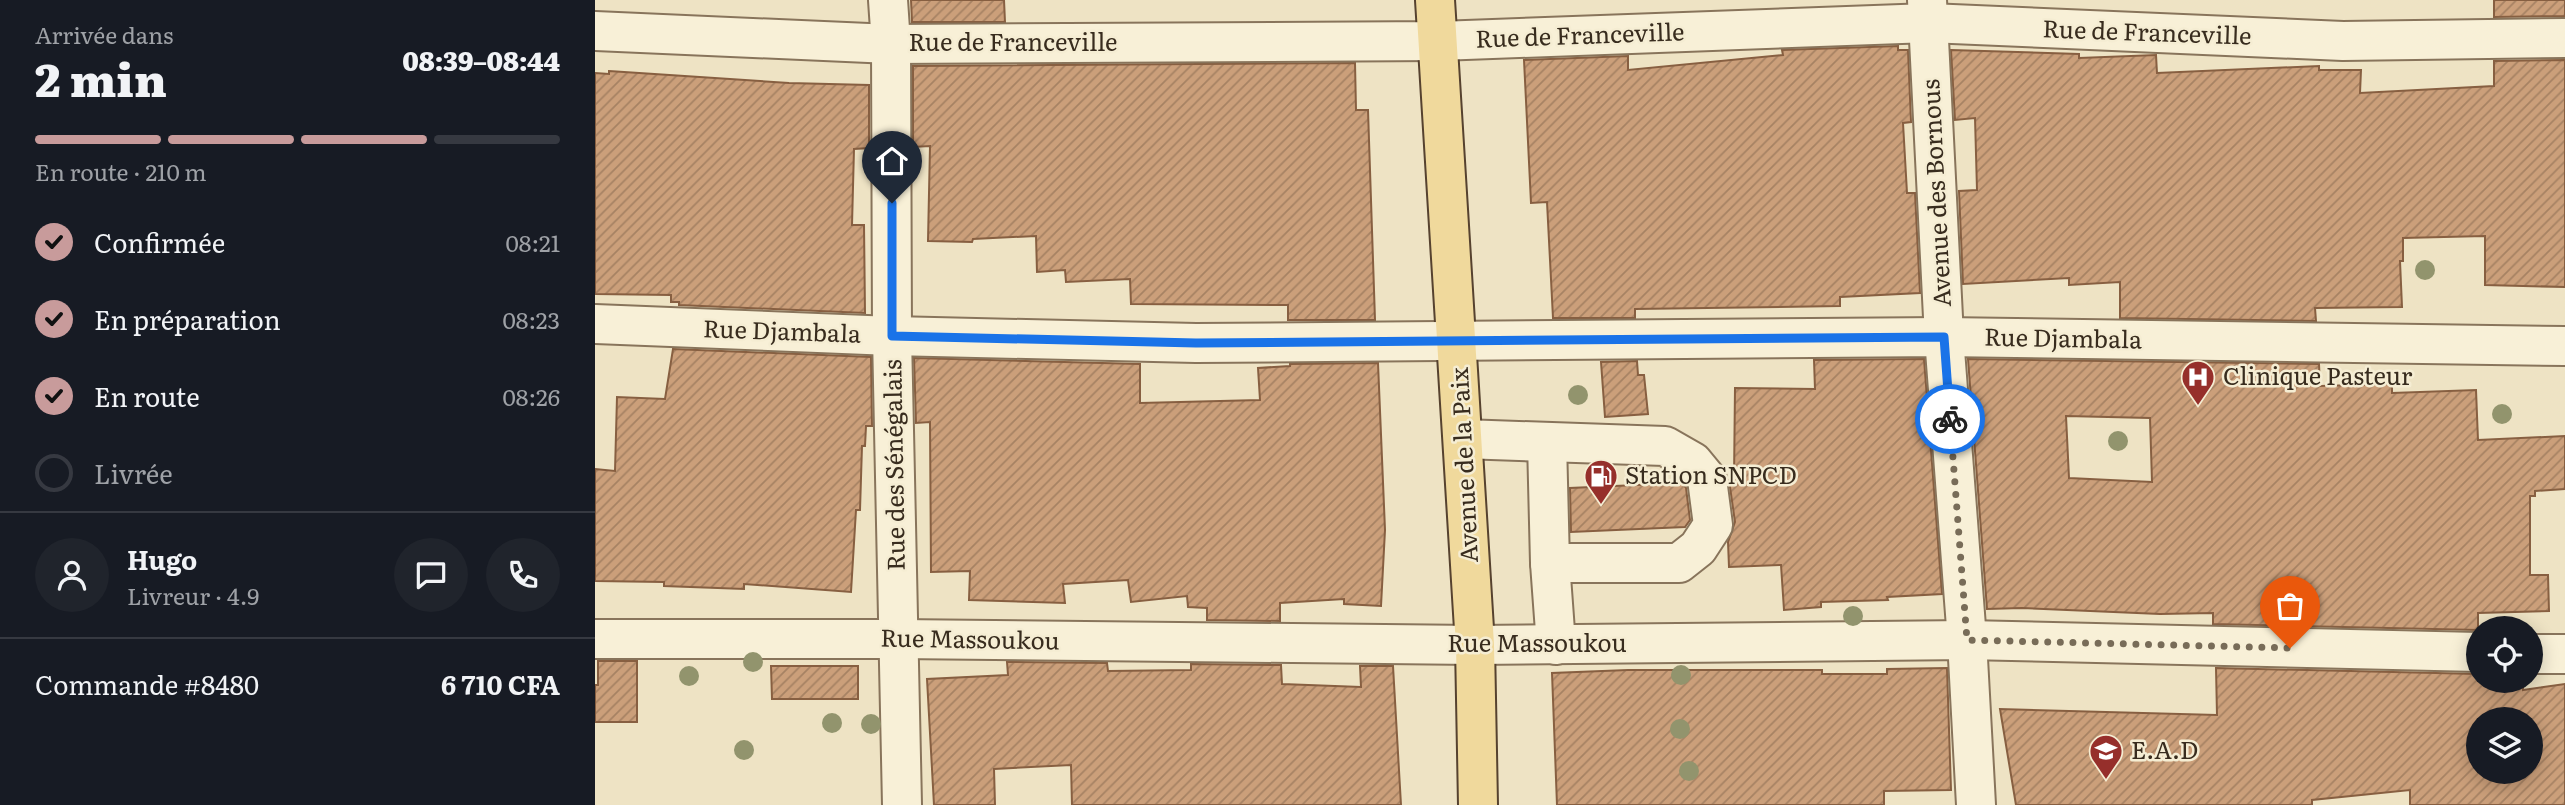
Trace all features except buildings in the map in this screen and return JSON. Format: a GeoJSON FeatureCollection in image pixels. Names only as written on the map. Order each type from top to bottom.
{"type":"FeatureCollection","features":[{"type":"Feature","properties":{"kind":"main road","name":"Avenue de la Paix"},"geometry":{"type":"LineString","coordinates":[[1435,0],[1475,645],[1479,805]]}},
{"type":"Feature","properties":{"kind":"street","name":"Rue des Sénégalais"},"geometry":{"type":"LineString","coordinates":[[888,0],[891,44],[892,336],[902,805]]}},
{"type":"Feature","properties":{"kind":"street","name":"Rue de Franceville"},"geometry":{"type":"LineString","coordinates":[[595,31],[891,44],[1439,41],[1928,12],[2343,41],[2565,38]]}},
{"type":"Feature","properties":{"kind":"street","name":"Avenue des Bornous"},"geometry":{"type":"LineString","coordinates":[[1928,12],[1944,337],[1967,640],[1976,805]]}},
{"type":"Feature","properties":{"kind":"street","name":"Rue Djambala"},"geometry":{"type":"LineString","coordinates":[[595,324],[892,336],[1196,343],[1944,337],[2565,346]]}},
{"type":"Feature","properties":{"kind":"street"},"geometry":{"type":"LineString","coordinates":[[1463,439],[1665,446],[1693,462],[1707,479],[1713,525],[1698,548],[1679,564],[1550,563]]}},
{"type":"Feature","properties":{"kind":"street"},"geometry":{"type":"LineString","coordinates":[[1547,443],[1550,563],[1556,645]]}},
{"type":"Feature","properties":{"kind":"street","name":"Rue Massoukou"},"geometry":{"type":"LineString","coordinates":[[595,639],[1475,645],[1967,640],[2466,652]]}},
{"type":"Feature","properties":{"kind":"street"},"geometry":{"type":"LineString","coordinates":[[2543,654],[2565,654]]}},
{"type":"Feature","properties":{"kind":"way so far"},"geometry":{"type":"LineString","coordinates":[[1950,419],[1967,640],[2290,648]]}},
{"type":"Feature","properties":{"kind":"place","name":"Clinique Pasteur"},"geometry":{"type":"Point","coordinates":[2198,407]}},
{"type":"Feature","properties":{"kind":"place","name":"Station SNPCD"},"geometry":{"type":"Point","coordinates":[1601,506]}},
{"type":"Feature","properties":{"kind":"place","name":"E.A.D"},"geometry":{"type":"Point","coordinates":[2106,781]}},
{"type":"Feature","properties":{"kind":"route"},"geometry":{"type":"LineString","coordinates":[[892,203],[892,336],[1196,343],[1944,337],[1950,419]]}}]}
